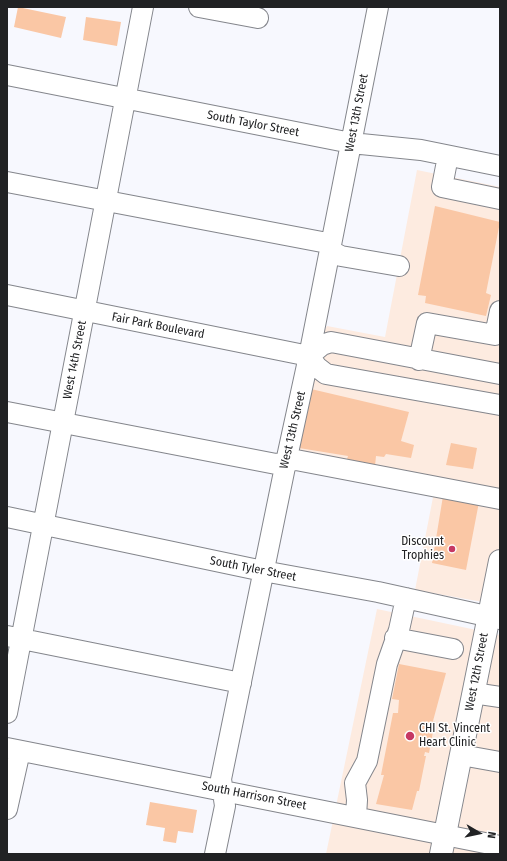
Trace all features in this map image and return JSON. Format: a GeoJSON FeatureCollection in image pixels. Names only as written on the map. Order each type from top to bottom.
{"type":"FeatureCollection","features":[{"type":"Feature","properties":{"kind":"main road","name":"West 12th Street"},"geometry":{"type":"LineString","coordinates":[[443,845],[473,693],[494,618],[500,561]]}},
{"type":"Feature","properties":{"kind":"street","name":"West 14th Street"},"geometry":{"type":"LineString","coordinates":[[7,713],[14,637],[43,524],[143,7]]}},
{"type":"Feature","properties":{"kind":"street"},"geometry":{"type":"LineString","coordinates":[[199,7],[258,18]]}},
{"type":"Feature","properties":{"kind":"street","name":"West 13th Street"},"geometry":{"type":"LineString","coordinates":[[216,854],[225,806],[221,779],[263,571],[309,356],[378,7]]}},
{"type":"Feature","properties":{"kind":"street","name":"South Taylor Street"},"geometry":{"type":"LineString","coordinates":[[7,75],[351,143],[421,150],[500,166]]}},
{"type":"Feature","properties":{"kind":"street"},"geometry":{"type":"LineString","coordinates":[[448,156],[442,187],[500,199]]}},
{"type":"Feature","properties":{"kind":"street"},"geometry":{"type":"LineString","coordinates":[[7,182],[105,202],[322,242],[331,247],[335,253],[341,256],[399,266]]}},
{"type":"Feature","properties":{"kind":"street","name":"Fair Park Boulevard"},"geometry":{"type":"LineString","coordinates":[[7,295],[309,356]]}},
{"type":"Feature","properties":{"kind":"street"},"geometry":{"type":"LineString","coordinates":[[419,360],[427,322],[495,334],[500,311]]}},
{"type":"Feature","properties":{"kind":"street"},"geometry":{"type":"LineString","coordinates":[[500,374],[419,360],[331,342],[322,345],[309,356],[326,374],[500,405]]}},
{"type":"Feature","properties":{"kind":"street"},"geometry":{"type":"LineString","coordinates":[[7,412],[276,464],[296,460],[500,499]]}},
{"type":"Feature","properties":{"kind":"street","name":"South Tyler Street"},"geometry":{"type":"LineString","coordinates":[[7,518],[43,524],[263,571],[406,598],[494,618]]}},
{"type":"Feature","properties":{"kind":"street"},"geometry":{"type":"LineString","coordinates":[[356,816],[358,805],[355,783],[367,761],[387,664],[406,598]]}},
{"type":"Feature","properties":{"kind":"street"},"geometry":{"type":"LineString","coordinates":[[14,637],[241,683]]}},
{"type":"Feature","properties":{"kind":"street"},"geometry":{"type":"LineString","coordinates":[[395,638],[453,649]]}},
{"type":"Feature","properties":{"kind":"street"},"geometry":{"type":"LineString","coordinates":[[473,693],[500,697]]}},
{"type":"Feature","properties":{"kind":"street"},"geometry":{"type":"LineString","coordinates":[[7,809],[14,750]]}},
{"type":"Feature","properties":{"kind":"street","name":"South Harrison Street"},"geometry":{"type":"LineString","coordinates":[[14,750],[356,816],[443,845],[500,846]]}},
{"type":"Feature","properties":{"kind":"street"},"geometry":{"type":"LineString","coordinates":[[461,755],[500,762]]}},
{"type":"Feature","properties":{"kind":"shaded area"},"geometry":{"type":"Polygon","coordinates":[[[417,170],[500,187],[500,605],[415,590],[435,487],[296,460],[309,356],[327,326],[385,337],[417,170]]]}},
{"type":"Feature","properties":{"kind":"shaded area"},"geometry":{"type":"Polygon","coordinates":[[[377,609],[500,635],[500,854],[326,854],[377,609]]]}},
{"type":"Feature","properties":{"kind":"building"},"geometry":{"type":"Polygon","coordinates":[[[18,7],[66,17],[61,38],[14,27],[18,7]]]}},
{"type":"Feature","properties":{"kind":"building"},"geometry":{"type":"Polygon","coordinates":[[[86,17],[121,22],[117,46],[83,40],[86,17]]]}},
{"type":"Feature","properties":{"kind":"building"},"geometry":{"type":"Polygon","coordinates":[[[435,206],[500,222],[486,293],[491,295],[486,316],[425,303],[426,296],[418,295],[435,206]]]}},
{"type":"Feature","properties":{"kind":"building"},"geometry":{"type":"Polygon","coordinates":[[[311,389],[409,412],[401,441],[414,445],[411,458],[386,454],[384,457],[376,456],[375,466],[346,462],[348,456],[299,448],[311,389]]]}},
{"type":"Feature","properties":{"kind":"building"},"geometry":{"type":"Polygon","coordinates":[[[451,443],[477,448],[473,469],[446,465],[451,443]]]}},
{"type":"Feature","properties":{"kind":"building"},"geometry":{"type":"Polygon","coordinates":[[[443,496],[479,502],[466,570],[432,563],[443,496]]]}},
{"type":"Feature","properties":{"kind":"building","name":"CHI St. Vincent Heart Clinic"},"geometry":{"type":"Polygon","coordinates":[[[399,664],[446,673],[433,721],[435,721],[429,753],[425,752],[424,756],[426,756],[419,791],[417,791],[412,810],[376,804],[384,775],[381,775],[393,713],[398,713],[399,700],[392,699],[399,664]]]}},
{"type":"Feature","properties":{"kind":"building"},"geometry":{"type":"Polygon","coordinates":[[[150,802],[197,810],[193,833],[178,831],[176,843],[163,841],[165,828],[146,825],[150,802]]]}},
{"type":"Feature","properties":{"kind":"place","name":"Discount Trophies"},"geometry":{"type":"Point","coordinates":[452,549]}},
{"type":"Feature","properties":{"kind":"place","name":"CHI St. Vincent Heart Clinic"},"geometry":{"type":"Point","coordinates":[410,736]}}]}
